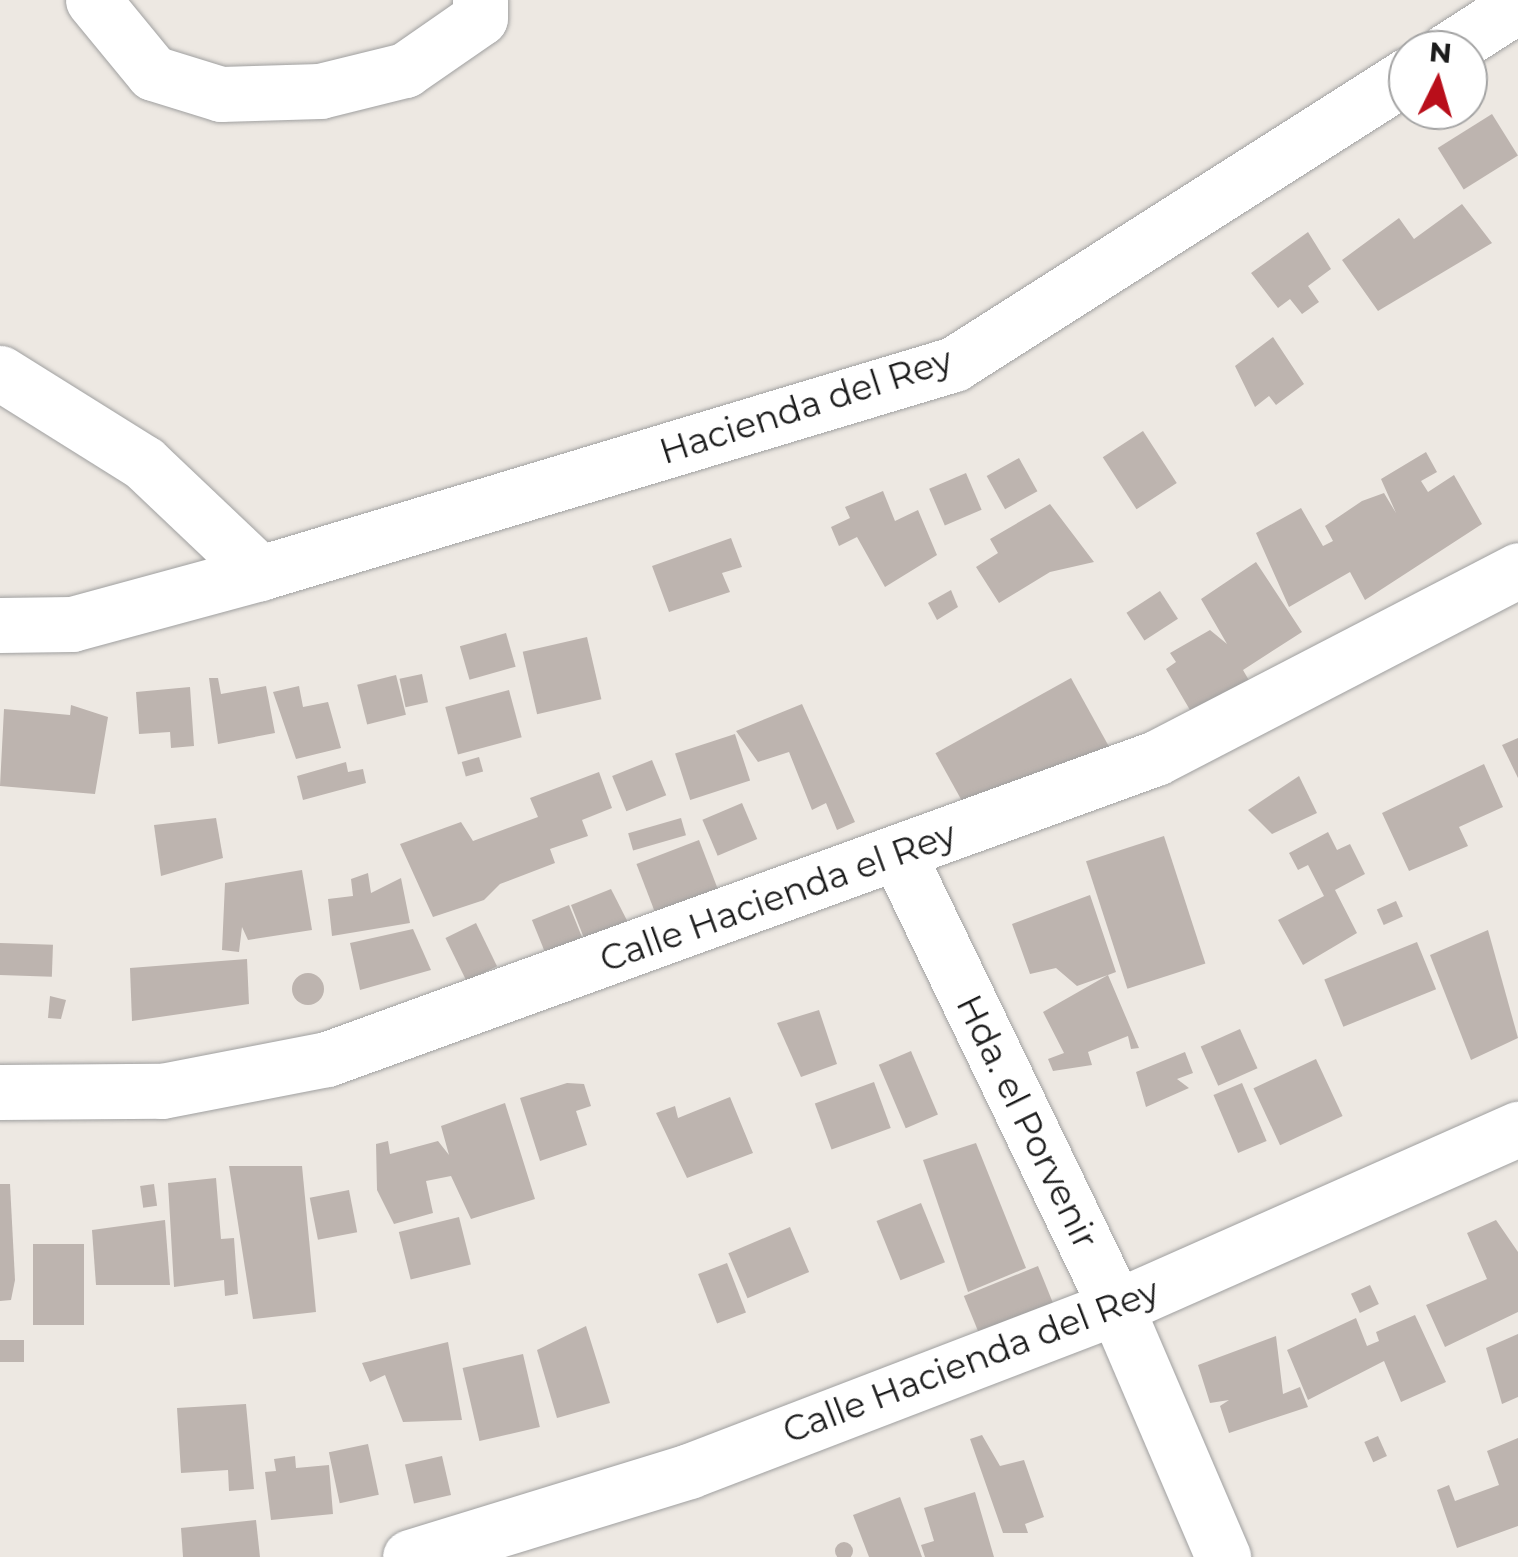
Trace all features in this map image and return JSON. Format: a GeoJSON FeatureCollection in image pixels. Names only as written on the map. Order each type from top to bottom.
{"type":"FeatureCollection","features":[{"type":"Feature","properties":{"kind":"street"},"geometry":{"type":"LineString","coordinates":[[94,0],[154,73],[221,94],[320,91],[405,70],[480,9]]}},
{"type":"Feature","properties":{"kind":"street"},"geometry":{"type":"LineString","coordinates":[[1479,30],[1518,5]]}},
{"type":"Feature","properties":{"kind":"street","name":"Hacienda del Rey"},"geometry":{"type":"LineString","coordinates":[[0,625],[72,624],[260,573],[954,364],[1388,88]]}},
{"type":"Feature","properties":{"kind":"street"},"geometry":{"type":"LineString","coordinates":[[0,373],[144,463],[260,573]]}},
{"type":"Feature","properties":{"kind":"street","name":"Calle Hacienda el Rey"},"geometry":{"type":"LineString","coordinates":[[0,1092],[162,1091],[327,1059],[1156,758],[1518,570]]}},
{"type":"Feature","properties":{"kind":"street","name":"Hda. el Porvenir"},"geometry":{"type":"LineString","coordinates":[[898,854],[1116,1307],[1223,1557]]}},
{"type":"Feature","properties":{"kind":"street","name":"Calle Hacienda del Rey"},"geometry":{"type":"LineString","coordinates":[[410,1557],[689,1471],[1116,1307],[1518,1129]]}},
{"type":"Feature","properties":{"kind":"building"},"geometry":{"type":"Polygon","coordinates":[[[1492,114],[1518,156],[1464,189],[1438,148],[1466,130],[1488,130],[1488,116],[1492,114]]]}},
{"type":"Feature","properties":{"kind":"building"},"geometry":{"type":"Polygon","coordinates":[[[1462,204],[1492,243],[1378,311],[1342,260],[1399,218],[1414,239],[1462,204]]]}},
{"type":"Feature","properties":{"kind":"building"},"geometry":{"type":"Polygon","coordinates":[[[1308,232],[1331,269],[1308,286],[1319,302],[1302,314],[1290,299],[1278,308],[1251,273],[1308,232]]]}},
{"type":"Feature","properties":{"kind":"building"},"geometry":{"type":"Polygon","coordinates":[[[1273,337],[1304,384],[1276,405],[1269,396],[1255,407],[1235,366],[1273,337]]]}},
{"type":"Feature","properties":{"kind":"building"},"geometry":{"type":"Polygon","coordinates":[[[1143,431],[1177,483],[1137,509],[1103,457],[1143,431]]]}},
{"type":"Feature","properties":{"kind":"building"},"geometry":{"type":"Polygon","coordinates":[[[1426,452],[1437,472],[1421,481],[1428,492],[1454,475],[1482,524],[1365,600],[1350,572],[1289,607],[1256,533],[1301,508],[1323,546],[1333,541],[1325,526],[1362,501],[1384,493],[1396,513],[1381,479],[1426,452]]]}},
{"type":"Feature","properties":{"kind":"building"},"geometry":{"type":"Polygon","coordinates":[[[1019,458],[1037,491],[1005,509],[987,476],[1019,458]]]}},
{"type":"Feature","properties":{"kind":"building"},"geometry":{"type":"Polygon","coordinates":[[[966,473],[982,510],[945,525],[929,489],[966,473]]]}},
{"type":"Feature","properties":{"kind":"building"},"geometry":{"type":"Polygon","coordinates":[[[883,491],[895,521],[918,510],[937,555],[885,587],[857,537],[839,546],[831,527],[850,518],[845,507],[883,491]]]}},
{"type":"Feature","properties":{"kind":"building"},"geometry":{"type":"Polygon","coordinates":[[[1050,504],[1094,562],[1050,572],[999,603],[976,567],[998,553],[990,539],[1050,504]]]}},
{"type":"Feature","properties":{"kind":"building"},"geometry":{"type":"Polygon","coordinates":[[[731,538],[742,567],[722,573],[730,592],[669,612],[652,566],[731,538]]]}},
{"type":"Feature","properties":{"kind":"building"},"geometry":{"type":"Polygon","coordinates":[[[1256,562],[1302,632],[1243,670],[1254,689],[1197,722],[1166,669],[1176,662],[1170,653],[1210,630],[1227,644],[1201,599],[1256,562]]]}},
{"type":"Feature","properties":{"kind":"building"},"geometry":{"type":"Polygon","coordinates":[[[951,590],[958,607],[937,620],[928,603],[951,590]]]}},
{"type":"Feature","properties":{"kind":"building"},"geometry":{"type":"Polygon","coordinates":[[[1160,591],[1178,619],[1144,640],[1126,613],[1160,591]]]}},
{"type":"Feature","properties":{"kind":"building"},"geometry":{"type":"Polygon","coordinates":[[[506,633],[516,667],[470,680],[460,646],[506,633]]]}},
{"type":"Feature","properties":{"kind":"building"},"geometry":{"type":"Polygon","coordinates":[[[587,637],[601,699],[537,714],[523,652],[587,637]]]}},
{"type":"Feature","properties":{"kind":"building"},"geometry":{"type":"Polygon","coordinates":[[[422,674],[428,702],[406,707],[400,679],[422,674]]]}},
{"type":"Feature","properties":{"kind":"building"},"geometry":{"type":"Polygon","coordinates":[[[396,675],[406,715],[367,724],[357,685],[396,675]]]}},
{"type":"Feature","properties":{"kind":"building"},"geometry":{"type":"Polygon","coordinates":[[[209,678],[218,678],[221,694],[266,686],[275,733],[218,744],[209,678]]]}},
{"type":"Feature","properties":{"kind":"building"},"geometry":{"type":"Polygon","coordinates":[[[1071,678],[1118,762],[982,837],[935,753],[1071,678]]]}},
{"type":"Feature","properties":{"kind":"building"},"geometry":{"type":"Polygon","coordinates":[[[299,686],[303,707],[328,702],[341,748],[296,759],[273,692],[299,686]]]}},
{"type":"Feature","properties":{"kind":"building"},"geometry":{"type":"Polygon","coordinates":[[[190,687],[194,746],[171,748],[170,732],[139,734],[136,692],[190,687]]]}},
{"type":"Feature","properties":{"kind":"building"},"geometry":{"type":"Polygon","coordinates":[[[509,690],[522,737],[458,754],[445,707],[509,690]]]}},
{"type":"Feature","properties":{"kind":"building"},"geometry":{"type":"Polygon","coordinates":[[[802,704],[855,822],[837,830],[826,803],[812,810],[789,752],[758,762],[736,731],[802,704]]]}},
{"type":"Feature","properties":{"kind":"building"},"geometry":{"type":"Polygon","coordinates":[[[71,705],[108,717],[95,794],[0,786],[4,709],[70,715],[71,705]]]}},
{"type":"Feature","properties":{"kind":"building"},"geometry":{"type":"Polygon","coordinates":[[[735,734],[750,781],[690,800],[675,753],[735,734]]]}},
{"type":"Feature","properties":{"kind":"building"},"geometry":{"type":"Polygon","coordinates":[[[1518,738],[1518,778],[1502,745],[1518,738]]]}},
{"type":"Feature","properties":{"kind":"building"},"geometry":{"type":"Polygon","coordinates":[[[479,757],[483,771],[466,776],[462,762],[479,757]]]}},
{"type":"Feature","properties":{"kind":"building"},"geometry":{"type":"Polygon","coordinates":[[[652,760],[666,795],[626,811],[612,776],[652,760]]]}},
{"type":"Feature","properties":{"kind":"building"},"geometry":{"type":"Polygon","coordinates":[[[346,762],[348,772],[363,769],[366,783],[303,800],[297,776],[346,762]]]}},
{"type":"Feature","properties":{"kind":"building"},"geometry":{"type":"Polygon","coordinates":[[[1484,764],[1503,807],[1459,827],[1468,846],[1409,871],[1382,813],[1484,764]]]}},
{"type":"Feature","properties":{"kind":"building"},"geometry":{"type":"Polygon","coordinates":[[[599,772],[612,808],[582,820],[588,836],[550,849],[555,863],[500,884],[484,900],[433,917],[400,844],[461,822],[473,841],[538,817],[530,798],[599,772]]]}},
{"type":"Feature","properties":{"kind":"building"},"geometry":{"type":"Polygon","coordinates":[[[1299,776],[1317,813],[1272,834],[1248,810],[1299,776]]]}},
{"type":"Feature","properties":{"kind":"building"},"geometry":{"type":"Polygon","coordinates":[[[742,803],[757,839],[718,856],[702,820],[742,803]]]}},
{"type":"Feature","properties":{"kind":"building"},"geometry":{"type":"Polygon","coordinates":[[[216,818],[223,858],[161,876],[154,825],[216,818]]]}},
{"type":"Feature","properties":{"kind":"building"},"geometry":{"type":"Polygon","coordinates":[[[681,818],[686,835],[633,850],[628,833],[681,818]]]}},
{"type":"Feature","properties":{"kind":"building"},"geometry":{"type":"Polygon","coordinates":[[[1328,832],[1337,850],[1350,844],[1365,874],[1335,890],[1357,933],[1303,965],[1278,920],[1324,896],[1308,865],[1298,870],[1289,853],[1328,832]]]}},
{"type":"Feature","properties":{"kind":"building"},"geometry":{"type":"Polygon","coordinates":[[[1164,836],[1205,963],[1127,989],[1086,861],[1164,836]]]}},
{"type":"Feature","properties":{"kind":"building"},"geometry":{"type":"Polygon","coordinates":[[[699,840],[718,889],[655,913],[636,864],[699,840]]]}},
{"type":"Feature","properties":{"kind":"building"},"geometry":{"type":"Polygon","coordinates":[[[302,870],[312,930],[248,940],[242,927],[239,952],[222,950],[225,883],[302,870]]]}},
{"type":"Feature","properties":{"kind":"building"},"geometry":{"type":"Polygon","coordinates":[[[368,873],[371,893],[401,878],[410,923],[332,936],[328,899],[353,896],[351,879],[368,873]]]}},
{"type":"Feature","properties":{"kind":"building"},"geometry":{"type":"Polygon","coordinates":[[[611,889],[639,944],[593,961],[571,905],[611,889]]]}},
{"type":"Feature","properties":{"kind":"building"},"geometry":{"type":"Polygon","coordinates":[[[1090,895],[1116,972],[1077,986],[1056,968],[1030,974],[1012,924],[1090,895]]]}},
{"type":"Feature","properties":{"kind":"building"},"geometry":{"type":"Polygon","coordinates":[[[1396,901],[1403,917],[1384,925],[1377,910],[1396,901]]]}},
{"type":"Feature","properties":{"kind":"building"},"geometry":{"type":"Polygon","coordinates":[[[569,905],[584,942],[547,957],[532,920],[569,905]]]}},
{"type":"Feature","properties":{"kind":"building"},"geometry":{"type":"Polygon","coordinates":[[[476,923],[497,966],[466,981],[445,938],[476,923]]]}},
{"type":"Feature","properties":{"kind":"building"},"geometry":{"type":"Polygon","coordinates":[[[413,929],[431,970],[360,990],[350,943],[413,929]]]}},
{"type":"Feature","properties":{"kind":"building"},"geometry":{"type":"Polygon","coordinates":[[[1488,930],[1518,1038],[1471,1060],[1430,955],[1488,930]]]}},
{"type":"Feature","properties":{"kind":"building"},"geometry":{"type":"Polygon","coordinates":[[[1417,942],[1436,989],[1343,1027],[1324,979],[1417,942]]]}},
{"type":"Feature","properties":{"kind":"building"},"geometry":{"type":"Polygon","coordinates":[[[0,943],[53,945],[52,977],[0,975],[0,943]]]}},
{"type":"Feature","properties":{"kind":"building"},"geometry":{"type":"Polygon","coordinates":[[[247,959],[249,1004],[132,1021],[130,968],[247,959]]]}},
{"type":"Feature","properties":{"kind":"building"},"geometry":{"type":"Polygon","coordinates":[[[308,973],[319,978],[324,989],[319,1000],[308,1005],[297,1000],[292,989],[297,978],[308,973]]]}},
{"type":"Feature","properties":{"kind":"building"},"geometry":{"type":"Polygon","coordinates":[[[1108,975],[1139,1048],[1131,1049],[1128,1036],[1088,1052],[1092,1065],[1053,1071],[1048,1059],[1064,1053],[1043,1012],[1108,975]]]}},
{"type":"Feature","properties":{"kind":"building"},"geometry":{"type":"Polygon","coordinates":[[[50,996],[66,1000],[61,1019],[48,1018],[50,996]]]}},
{"type":"Feature","properties":{"kind":"building"},"geometry":{"type":"Polygon","coordinates":[[[819,1010],[837,1064],[801,1077],[777,1023],[819,1010]]]}},
{"type":"Feature","properties":{"kind":"building"},"geometry":{"type":"Polygon","coordinates":[[[1240,1029],[1257,1068],[1218,1086],[1201,1046],[1240,1029]]]}},
{"type":"Feature","properties":{"kind":"building"},"geometry":{"type":"Polygon","coordinates":[[[911,1051],[938,1115],[906,1128],[879,1065],[911,1051]]]}},
{"type":"Feature","properties":{"kind":"building"},"geometry":{"type":"Polygon","coordinates":[[[1185,1052],[1193,1073],[1177,1079],[1189,1088],[1146,1107],[1136,1072],[1185,1052]]]}},
{"type":"Feature","properties":{"kind":"building"},"geometry":{"type":"Polygon","coordinates":[[[1316,1059],[1343,1116],[1280,1145],[1253,1088],[1316,1059]]]}},
{"type":"Feature","properties":{"kind":"building"},"geometry":{"type":"Polygon","coordinates":[[[874,1082],[891,1128],[832,1150],[815,1104],[874,1082]]]}},
{"type":"Feature","properties":{"kind":"building"},"geometry":{"type":"Polygon","coordinates":[[[567,1083],[584,1084],[591,1106],[576,1111],[587,1145],[540,1161],[520,1098],[567,1083]]]}},
{"type":"Feature","properties":{"kind":"building"},"geometry":{"type":"Polygon","coordinates":[[[1242,1083],[1267,1141],[1238,1153],[1213,1095],[1242,1083]]]}},
{"type":"Feature","properties":{"kind":"building"},"geometry":{"type":"Polygon","coordinates":[[[730,1097],[753,1153],[687,1178],[656,1113],[675,1106],[678,1118],[730,1097]]]}},
{"type":"Feature","properties":{"kind":"building"},"geometry":{"type":"Polygon","coordinates":[[[505,1103],[535,1199],[471,1219],[451,1176],[426,1181],[433,1213],[394,1224],[377,1190],[376,1144],[388,1141],[390,1154],[438,1141],[449,1155],[441,1126],[505,1103]]]}},
{"type":"Feature","properties":{"kind":"building"},"geometry":{"type":"Polygon","coordinates":[[[976,1143],[1026,1268],[968,1292],[923,1160],[976,1143]]]}},
{"type":"Feature","properties":{"kind":"building"},"geometry":{"type":"Polygon","coordinates":[[[229,1166],[302,1166],[316,1312],[253,1319],[229,1166]]]}},
{"type":"Feature","properties":{"kind":"building"},"geometry":{"type":"Polygon","coordinates":[[[216,1178],[221,1239],[234,1238],[238,1294],[225,1296],[224,1280],[174,1287],[168,1183],[216,1178]]]}},
{"type":"Feature","properties":{"kind":"building"},"geometry":{"type":"Polygon","coordinates":[[[0,1184],[10,1184],[15,1280],[11,1300],[0,1301],[0,1184]]]}},
{"type":"Feature","properties":{"kind":"building"},"geometry":{"type":"Polygon","coordinates":[[[154,1184],[157,1206],[143,1208],[140,1186],[154,1184]]]}},
{"type":"Feature","properties":{"kind":"building"},"geometry":{"type":"Polygon","coordinates":[[[349,1190],[357,1232],[318,1240],[310,1198],[349,1190]]]}},
{"type":"Feature","properties":{"kind":"building"},"geometry":{"type":"Polygon","coordinates":[[[921,1203],[945,1262],[900,1280],[876,1221],[921,1203]]]}},
{"type":"Feature","properties":{"kind":"building"},"geometry":{"type":"Polygon","coordinates":[[[459,1217],[471,1265],[411,1280],[399,1232],[459,1217]]]}},
{"type":"Feature","properties":{"kind":"building"},"geometry":{"type":"Polygon","coordinates":[[[165,1220],[170,1285],[96,1285],[92,1230],[165,1220]]]}},
{"type":"Feature","properties":{"kind":"building"},"geometry":{"type":"Polygon","coordinates":[[[1496,1220],[1518,1252],[1518,1312],[1445,1347],[1426,1305],[1487,1279],[1467,1233],[1496,1220]]]}},
{"type":"Feature","properties":{"kind":"building"},"geometry":{"type":"Polygon","coordinates":[[[790,1227],[809,1272],[747,1298],[728,1253],[790,1227]]]}},
{"type":"Feature","properties":{"kind":"building"},"geometry":{"type":"Polygon","coordinates":[[[33,1244],[84,1244],[84,1325],[33,1325],[33,1244]]]}},
{"type":"Feature","properties":{"kind":"building"},"geometry":{"type":"Polygon","coordinates":[[[727,1263],[746,1312],[717,1324],[698,1274],[727,1263]]]}},
{"type":"Feature","properties":{"kind":"building"},"geometry":{"type":"Polygon","coordinates":[[[1038,1266],[1057,1312],[983,1342],[964,1296],[1038,1266]]]}},
{"type":"Feature","properties":{"kind":"building"},"geometry":{"type":"Polygon","coordinates":[[[1370,1285],[1379,1304],[1360,1313],[1351,1294],[1370,1285]]]}},
{"type":"Feature","properties":{"kind":"building"},"geometry":{"type":"Polygon","coordinates":[[[1415,1315],[1446,1382],[1401,1402],[1384,1361],[1308,1400],[1287,1350],[1356,1318],[1367,1346],[1379,1341],[1376,1332],[1415,1315]]]}},
{"type":"Feature","properties":{"kind":"building"},"geometry":{"type":"Polygon","coordinates":[[[586,1326],[610,1403],[557,1418],[537,1350],[586,1326]]]}},
{"type":"Feature","properties":{"kind":"building"},"geometry":{"type":"Polygon","coordinates":[[[1518,1334],[1518,1397],[1502,1404],[1486,1348],[1518,1334]]]}},
{"type":"Feature","properties":{"kind":"building"},"geometry":{"type":"Polygon","coordinates":[[[1276,1336],[1283,1394],[1300,1387],[1308,1407],[1229,1433],[1220,1406],[1229,1400],[1210,1403],[1198,1365],[1276,1336]]]}},
{"type":"Feature","properties":{"kind":"building"},"geometry":{"type":"Polygon","coordinates":[[[0,1340],[24,1340],[24,1362],[0,1362],[0,1340]]]}},
{"type":"Feature","properties":{"kind":"building"},"geometry":{"type":"Polygon","coordinates":[[[448,1342],[462,1420],[403,1422],[385,1375],[370,1382],[362,1363],[448,1342]]]}},
{"type":"Feature","properties":{"kind":"building"},"geometry":{"type":"Polygon","coordinates":[[[523,1354],[540,1427],[479,1441],[463,1368],[523,1354]]]}},
{"type":"Feature","properties":{"kind":"building"},"geometry":{"type":"Polygon","coordinates":[[[246,1404],[254,1489],[229,1491],[228,1470],[181,1473],[177,1408],[246,1404]]]}},
{"type":"Feature","properties":{"kind":"building"},"geometry":{"type":"Polygon","coordinates":[[[982,1435],[1000,1466],[1024,1460],[1044,1517],[1025,1524],[1028,1533],[1003,1533],[970,1439],[982,1435]]]}},
{"type":"Feature","properties":{"kind":"building"},"geometry":{"type":"Polygon","coordinates":[[[1378,1436],[1387,1456],[1373,1462],[1364,1442],[1378,1436]]]}},
{"type":"Feature","properties":{"kind":"building"},"geometry":{"type":"Polygon","coordinates":[[[1518,1438],[1518,1526],[1457,1548],[1437,1490],[1449,1485],[1455,1501],[1499,1485],[1487,1451],[1518,1438]]]}},
{"type":"Feature","properties":{"kind":"building"},"geometry":{"type":"Polygon","coordinates":[[[368,1444],[379,1495],[340,1503],[329,1452],[368,1444]]]}},
{"type":"Feature","properties":{"kind":"building"},"geometry":{"type":"Polygon","coordinates":[[[295,1456],[296,1468],[329,1465],[333,1514],[271,1520],[265,1472],[276,1471],[274,1459],[295,1456]]]}},
{"type":"Feature","properties":{"kind":"building"},"geometry":{"type":"Polygon","coordinates":[[[442,1456],[451,1495],[414,1504],[405,1465],[442,1456]]]}},
{"type":"Feature","properties":{"kind":"building"},"geometry":{"type":"Polygon","coordinates":[[[975,1492],[994,1557],[925,1557],[921,1545],[934,1541],[924,1508],[975,1492]]]}},
{"type":"Feature","properties":{"kind":"building"},"geometry":{"type":"Polygon","coordinates":[[[900,1497],[922,1557],[869,1557],[853,1515],[900,1497]]]}},
{"type":"Feature","properties":{"kind":"building"},"geometry":{"type":"Polygon","coordinates":[[[256,1520],[260,1557],[183,1557],[181,1528],[256,1520]]]}},
{"type":"Feature","properties":{"kind":"building"},"geometry":{"type":"Polygon","coordinates":[[[844,1542],[851,1544],[851,1558],[844,1560],[837,1558],[835,1551],[837,1544],[844,1542]]]}}]}
